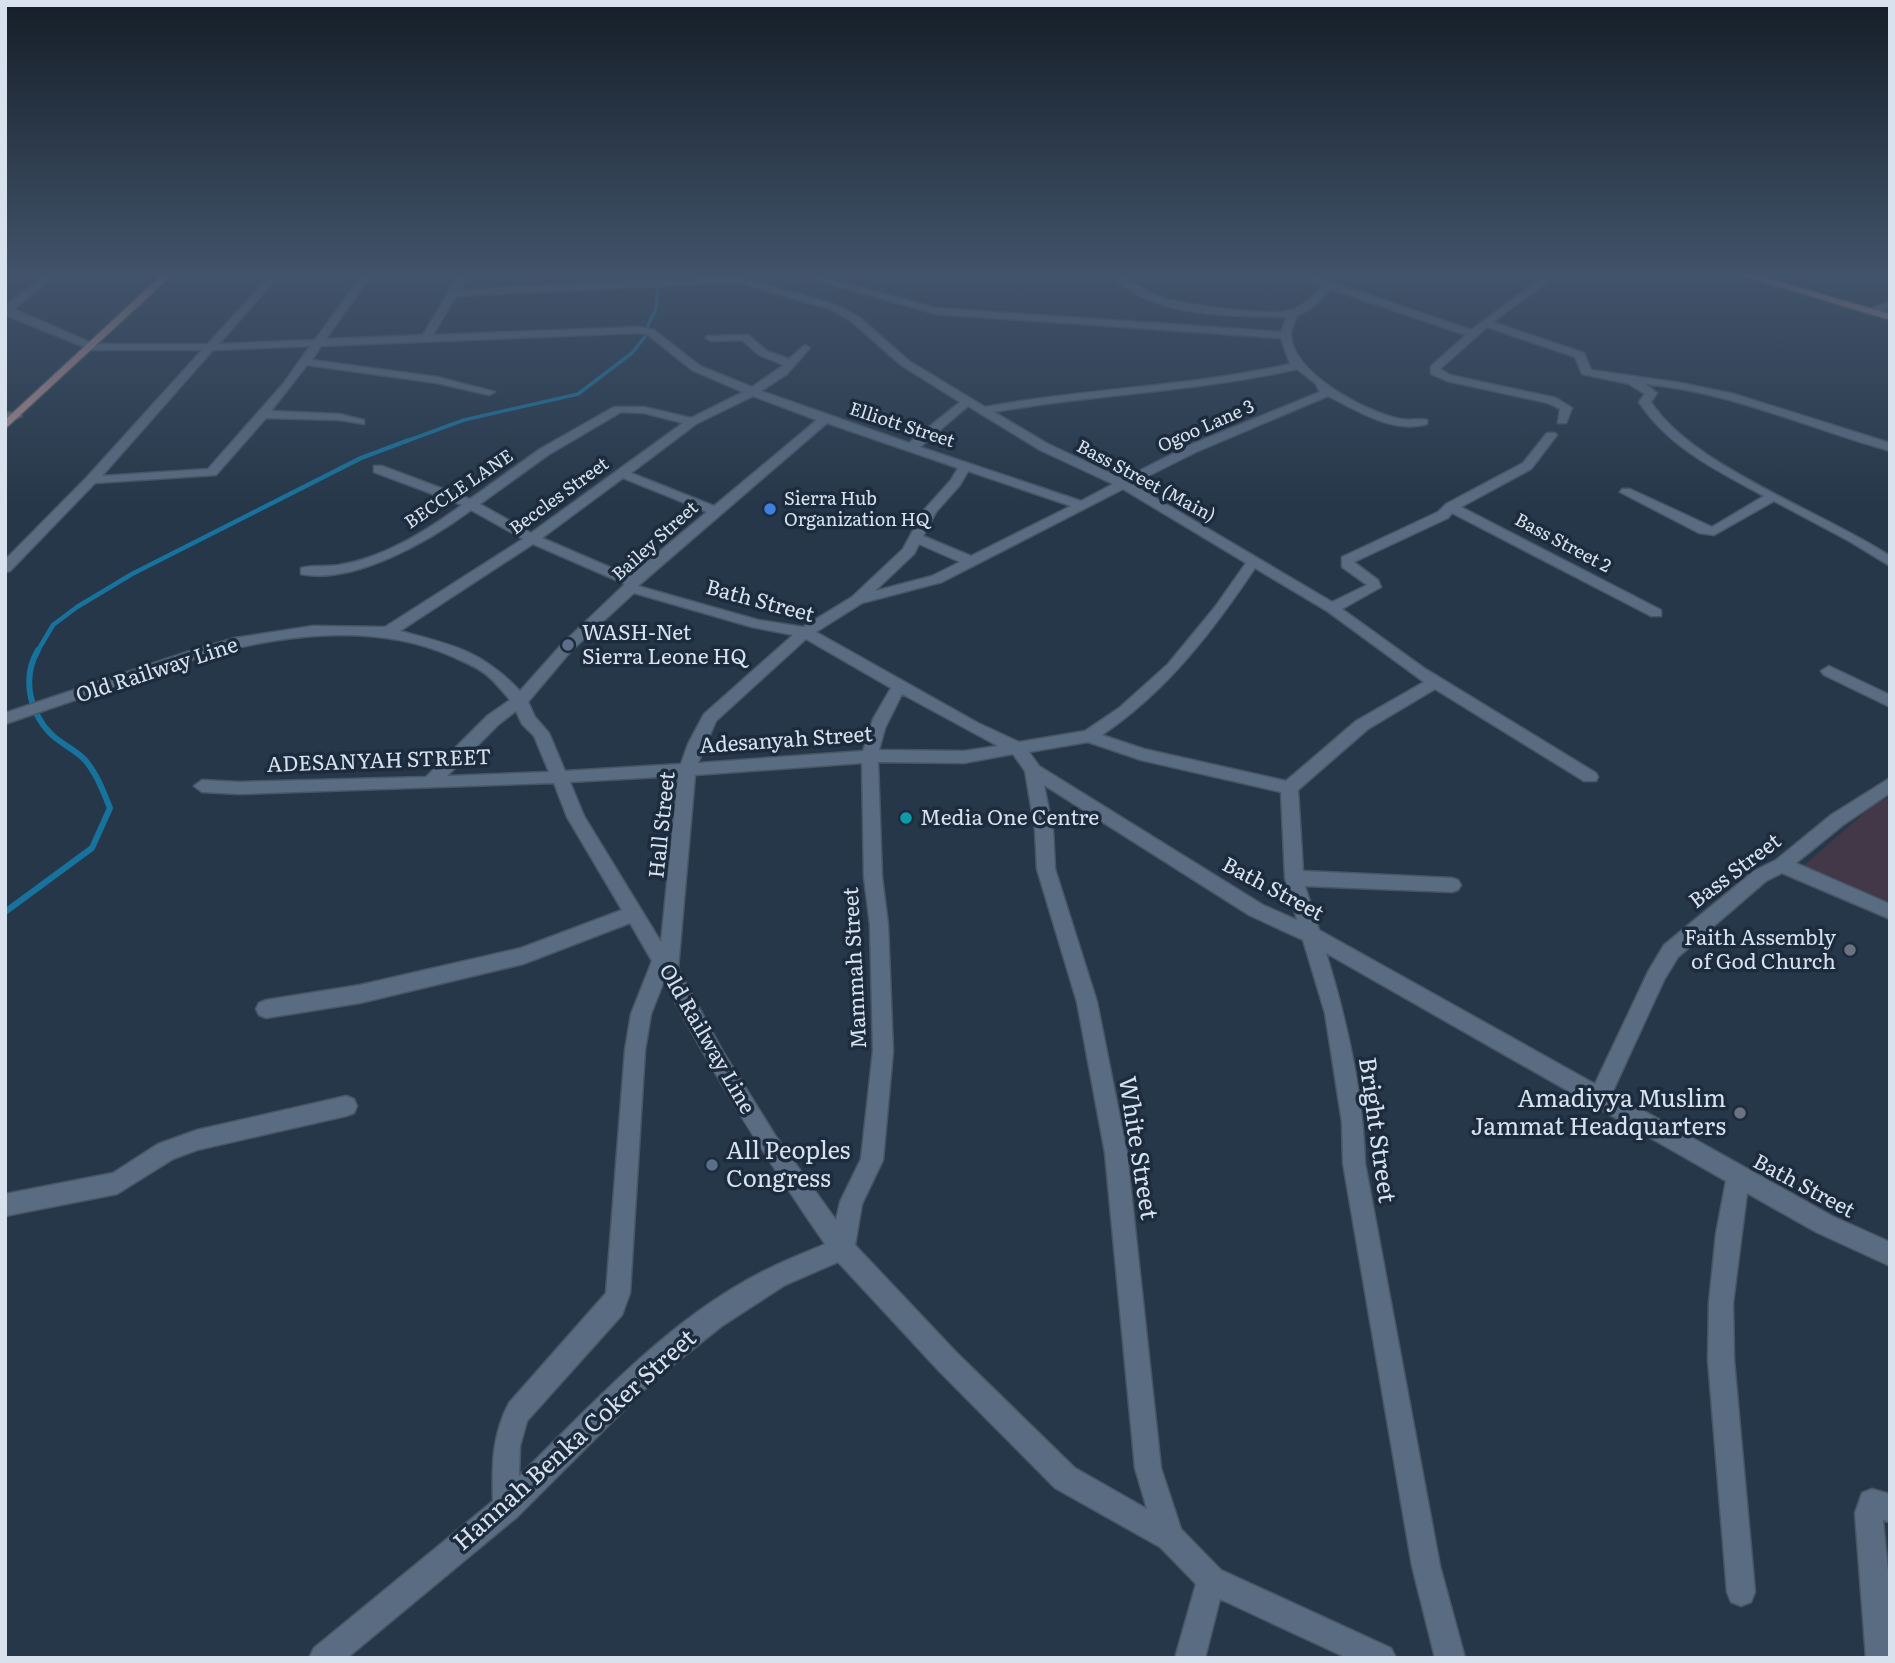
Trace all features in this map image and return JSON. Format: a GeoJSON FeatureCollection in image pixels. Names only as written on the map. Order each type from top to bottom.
{"type":"FeatureCollection","features":[{"type":"Feature","properties":{"kind":"main road"},"geometry":{"type":"LineString","coordinates":[[5,426],[11,415],[87,352]]}},
{"type":"Feature","properties":{"kind":"street"},"geometry":{"type":"LineString","coordinates":[[5,568],[91,480],[206,352]]}},
{"type":"Feature","properties":{"kind":"street"},"geometry":{"type":"LineString","coordinates":[[91,480],[209,472],[263,414],[312,352]]}},
{"type":"Feature","properties":{"kind":"street","name":"Elliott Street"},"geometry":{"type":"LineString","coordinates":[[671,352],[696,368],[752,392],[1084,506]]}},
{"type":"Feature","properties":{"kind":"street"},"geometry":{"type":"LineString","coordinates":[[763,352],[791,364]]}},
{"type":"Feature","properties":{"kind":"street","name":"Beccles Street"},"geometry":{"type":"LineString","coordinates":[[388,632],[532,539],[692,422],[752,392],[791,364],[802,352]]}},
{"type":"Feature","properties":{"kind":"street","name":"Bass Street (Main)"},"geometry":{"type":"LineString","coordinates":[[892,352],[905,363],[1044,447],[1123,484],[1332,608],[1435,682],[1590,777]]}},
{"type":"Feature","properties":{"kind":"street"},"geometry":{"type":"LineString","coordinates":[[1291,352],[1294,362],[1319,382],[1325,391],[1396,423],[1411,426],[1423,422]]}},
{"type":"Feature","properties":{"kind":"street"},"geometry":{"type":"LineString","coordinates":[[1454,352],[1435,372],[1447,378],[1552,400],[1566,408],[1562,421]]}},
{"type":"Feature","properties":{"kind":"street"},"geometry":{"type":"LineString","coordinates":[[1570,352],[1580,355],[1586,372],[1723,393],[1846,430],[1890,447]]}},
{"type":"Feature","properties":{"kind":"street"},"geometry":{"type":"LineString","coordinates":[[306,362],[437,380],[489,392]]}},
{"type":"Feature","properties":{"kind":"street"},"geometry":{"type":"LineString","coordinates":[[986,410],[1067,398],[1213,383],[1298,366]]}},
{"type":"Feature","properties":{"kind":"street"},"geometry":{"type":"LineString","coordinates":[[1632,381],[1651,393],[1645,402],[1649,415],[1664,428],[1707,458],[1772,496],[1857,539],[1890,562]]}},
{"type":"Feature","properties":{"kind":"street","name":"Ogoo Lane 3"},"geometry":{"type":"LineString","coordinates":[[857,600],[937,579],[1084,506],[1194,447],[1324,394],[1325,391]]}},
{"type":"Feature","properties":{"kind":"street"},"geometry":{"type":"LineString","coordinates":[[911,448],[969,400]]}},
{"type":"Feature","properties":{"kind":"street","name":"BECCLE LANE"},"geometry":{"type":"LineString","coordinates":[[306,571],[335,572],[383,558],[415,541],[545,452],[622,407],[668,414],[692,422]]}},
{"type":"Feature","properties":{"kind":"street"},"geometry":{"type":"LineString","coordinates":[[263,414],[301,414],[360,422]]}},
{"type":"Feature","properties":{"kind":"street","name":"Bailey Street"},"geometry":{"type":"LineString","coordinates":[[432,781],[493,720],[520,701],[566,648],[632,585],[825,419]]}},
{"type":"Feature","properties":{"kind":"street"},"geometry":{"type":"LineString","coordinates":[[1332,608],[1374,587],[1373,583],[1347,564],[1347,560],[1443,515],[1451,507],[1527,466],[1551,435]]}},
{"type":"Feature","properties":{"kind":"street","name":"Hall Street"},"geometry":{"type":"LineString","coordinates":[[507,1507],[505,1465],[509,1426],[518,1412],[613,1306],[618,1293],[635,1050],[641,1014],[665,965],[687,770],[696,744],[710,718],[743,685],[805,632],[857,600],[909,551],[930,510],[956,482],[966,465]]}},
{"type":"Feature","properties":{"kind":"street","name":"Bath Street"},"geometry":{"type":"LineString","coordinates":[[378,469],[470,504],[532,539],[632,585],[757,624],[805,632],[972,727],[1017,748],[1033,769],[1256,910],[1313,936],[1824,1224],[1890,1254]]}},
{"type":"Feature","properties":{"kind":"street"},"geometry":{"type":"LineString","coordinates":[[621,473],[718,512]]}},
{"type":"Feature","properties":{"kind":"street"},"geometry":{"type":"LineString","coordinates":[[1626,492],[1704,530],[1714,531],[1772,496]]}},
{"type":"Feature","properties":{"kind":"street","name":"Bass Street 2"},"geometry":{"type":"LineString","coordinates":[[1451,507],[1656,613]]}},
{"type":"Feature","properties":{"kind":"street"},"geometry":{"type":"LineString","coordinates":[[916,538],[970,561]]}},
{"type":"Feature","properties":{"kind":"street"},"geometry":{"type":"LineString","coordinates":[[5,548],[25,548]]}},
{"type":"Feature","properties":{"kind":"street"},"geometry":{"type":"LineString","coordinates":[[1089,736],[1125,712],[1173,667],[1220,610],[1253,562]]}},
{"type":"Feature","properties":{"kind":"street","name":"Old Railway Line"},"geometry":{"type":"LineString","coordinates":[[7,719],[187,656],[234,643],[313,631],[388,632],[445,648],[493,672],[520,701],[528,720],[541,733],[557,777],[576,817],[665,965],[715,1057],[767,1142],[842,1249],[948,1362],[1065,1478],[1170,1537],[1211,1580],[1381,1658]]}},
{"type":"Feature","properties":{"kind":"street"},"geometry":{"type":"LineString","coordinates":[[1829,671],[1890,702]]}},
{"type":"Feature","properties":{"kind":"street"},"geometry":{"type":"LineString","coordinates":[[1089,736],[1141,754],[1289,788],[1362,725],[1435,682]]}},
{"type":"Feature","properties":{"kind":"street","name":"Mammah Street"},"geometry":{"type":"LineString","coordinates":[[842,1249],[851,1202],[872,1160],[883,1051],[879,925],[873,877],[870,756],[872,743],[885,711],[901,685]]}},
{"type":"Feature","properties":{"kind":"street","name":"Adesanyah Street"},"geometry":{"type":"LineString","coordinates":[[557,777],[870,756],[964,757],[1089,736]]}},
{"type":"Feature","properties":{"kind":"street","name":"White Street"},"geometry":{"type":"LineString","coordinates":[[1033,769],[1044,830],[1046,869],[1087,1002],[1116,1153],[1148,1468],[1170,1537]]}},
{"type":"Feature","properties":{"kind":"street","name":"ADESANYAH STREET"},"geometry":{"type":"LineString","coordinates":[[202,786],[239,788],[557,777]]}},
{"type":"Feature","properties":{"kind":"street","name":"Bass Street"},"geometry":{"type":"LineString","coordinates":[[1600,1096],[1656,976],[1671,951],[1760,877],[1782,865],[1837,820],[1890,784]]}},
{"type":"Feature","properties":{"kind":"street","name":"Bright Street"},"geometry":{"type":"LineString","coordinates":[[1289,788],[1294,878],[1335,1013],[1353,1122],[1354,1163],[1423,1552],[1450,1658]]}},
{"type":"Feature","properties":{"kind":"street"},"geometry":{"type":"LineString","coordinates":[[1782,865],[1890,912]]}},
{"type":"Feature","properties":{"kind":"street"},"geometry":{"type":"LineString","coordinates":[[1294,878],[1452,886]]}},
{"type":"Feature","properties":{"kind":"street"},"geometry":{"type":"LineString","coordinates":[[267,1009],[360,994],[523,956],[635,914]]}},
{"type":"Feature","properties":{"kind":"street"},"geometry":{"type":"LineString","coordinates":[[5,1205],[117,1183],[166,1151],[197,1140],[346,1106]]}},
{"type":"Feature","properties":{"kind":"street"},"geometry":{"type":"LineString","coordinates":[[1738,1176],[1728,1234],[1721,1303],[1721,1360],[1741,1592]]}},
{"type":"Feature","properties":{"kind":"street","name":"Hannah Benka Coker Street"},"geometry":{"type":"LineString","coordinates":[[324,1658],[507,1507],[645,1371],[704,1325],[776,1277],[842,1249]]}},
{"type":"Feature","properties":{"kind":"street"},"geometry":{"type":"LineString","coordinates":[[1881,1658],[1869,1513],[1872,1503],[1890,1508]]}},
{"type":"Feature","properties":{"kind":"street"},"geometry":{"type":"LineString","coordinates":[[1190,1658],[1211,1580]]}},
{"type":"Feature","properties":{"kind":"shaded area"},"geometry":{"type":"Polygon","coordinates":[[[1890,796],[1890,910],[1799,870],[1872,806],[1890,796]]]}},
{"type":"Feature","properties":{"kind":"waterway"},"geometry":{"type":"LineString","coordinates":[[404,442],[464,420],[578,394],[633,352]]}},
{"type":"Feature","properties":{"kind":"waterway"},"geometry":{"type":"LineString","coordinates":[[37,652],[53,625],[77,607],[132,574],[361,458],[409,440]]}},
{"type":"Feature","properties":{"kind":"waterway"},"geometry":{"type":"LineString","coordinates":[[5,912],[92,848],[110,808],[89,765],[51,734],[37,715],[29,683],[37,652]]}},
{"type":"Feature","properties":{"kind":"place","name":"Sierra Hub Organization HQ"},"geometry":{"type":"Point","coordinates":[770,509]}},
{"type":"Feature","properties":{"kind":"place","name":"WASH-Net Sierra Leone HQ"},"geometry":{"type":"Point","coordinates":[568,645]}},
{"type":"Feature","properties":{"kind":"place","name":"Media One Centre"},"geometry":{"type":"Point","coordinates":[906,818]}},
{"type":"Feature","properties":{"kind":"place","name":"Faith Assembly of God Church"},"geometry":{"type":"Point","coordinates":[1850,950]}},
{"type":"Feature","properties":{"kind":"place","name":"Amadiyya Muslim Jammat Headquarters"},"geometry":{"type":"Point","coordinates":[1740,1113]}},
{"type":"Feature","properties":{"kind":"place","name":"All Peoples Congress"},"geometry":{"type":"Point","coordinates":[712,1165]}}]}
